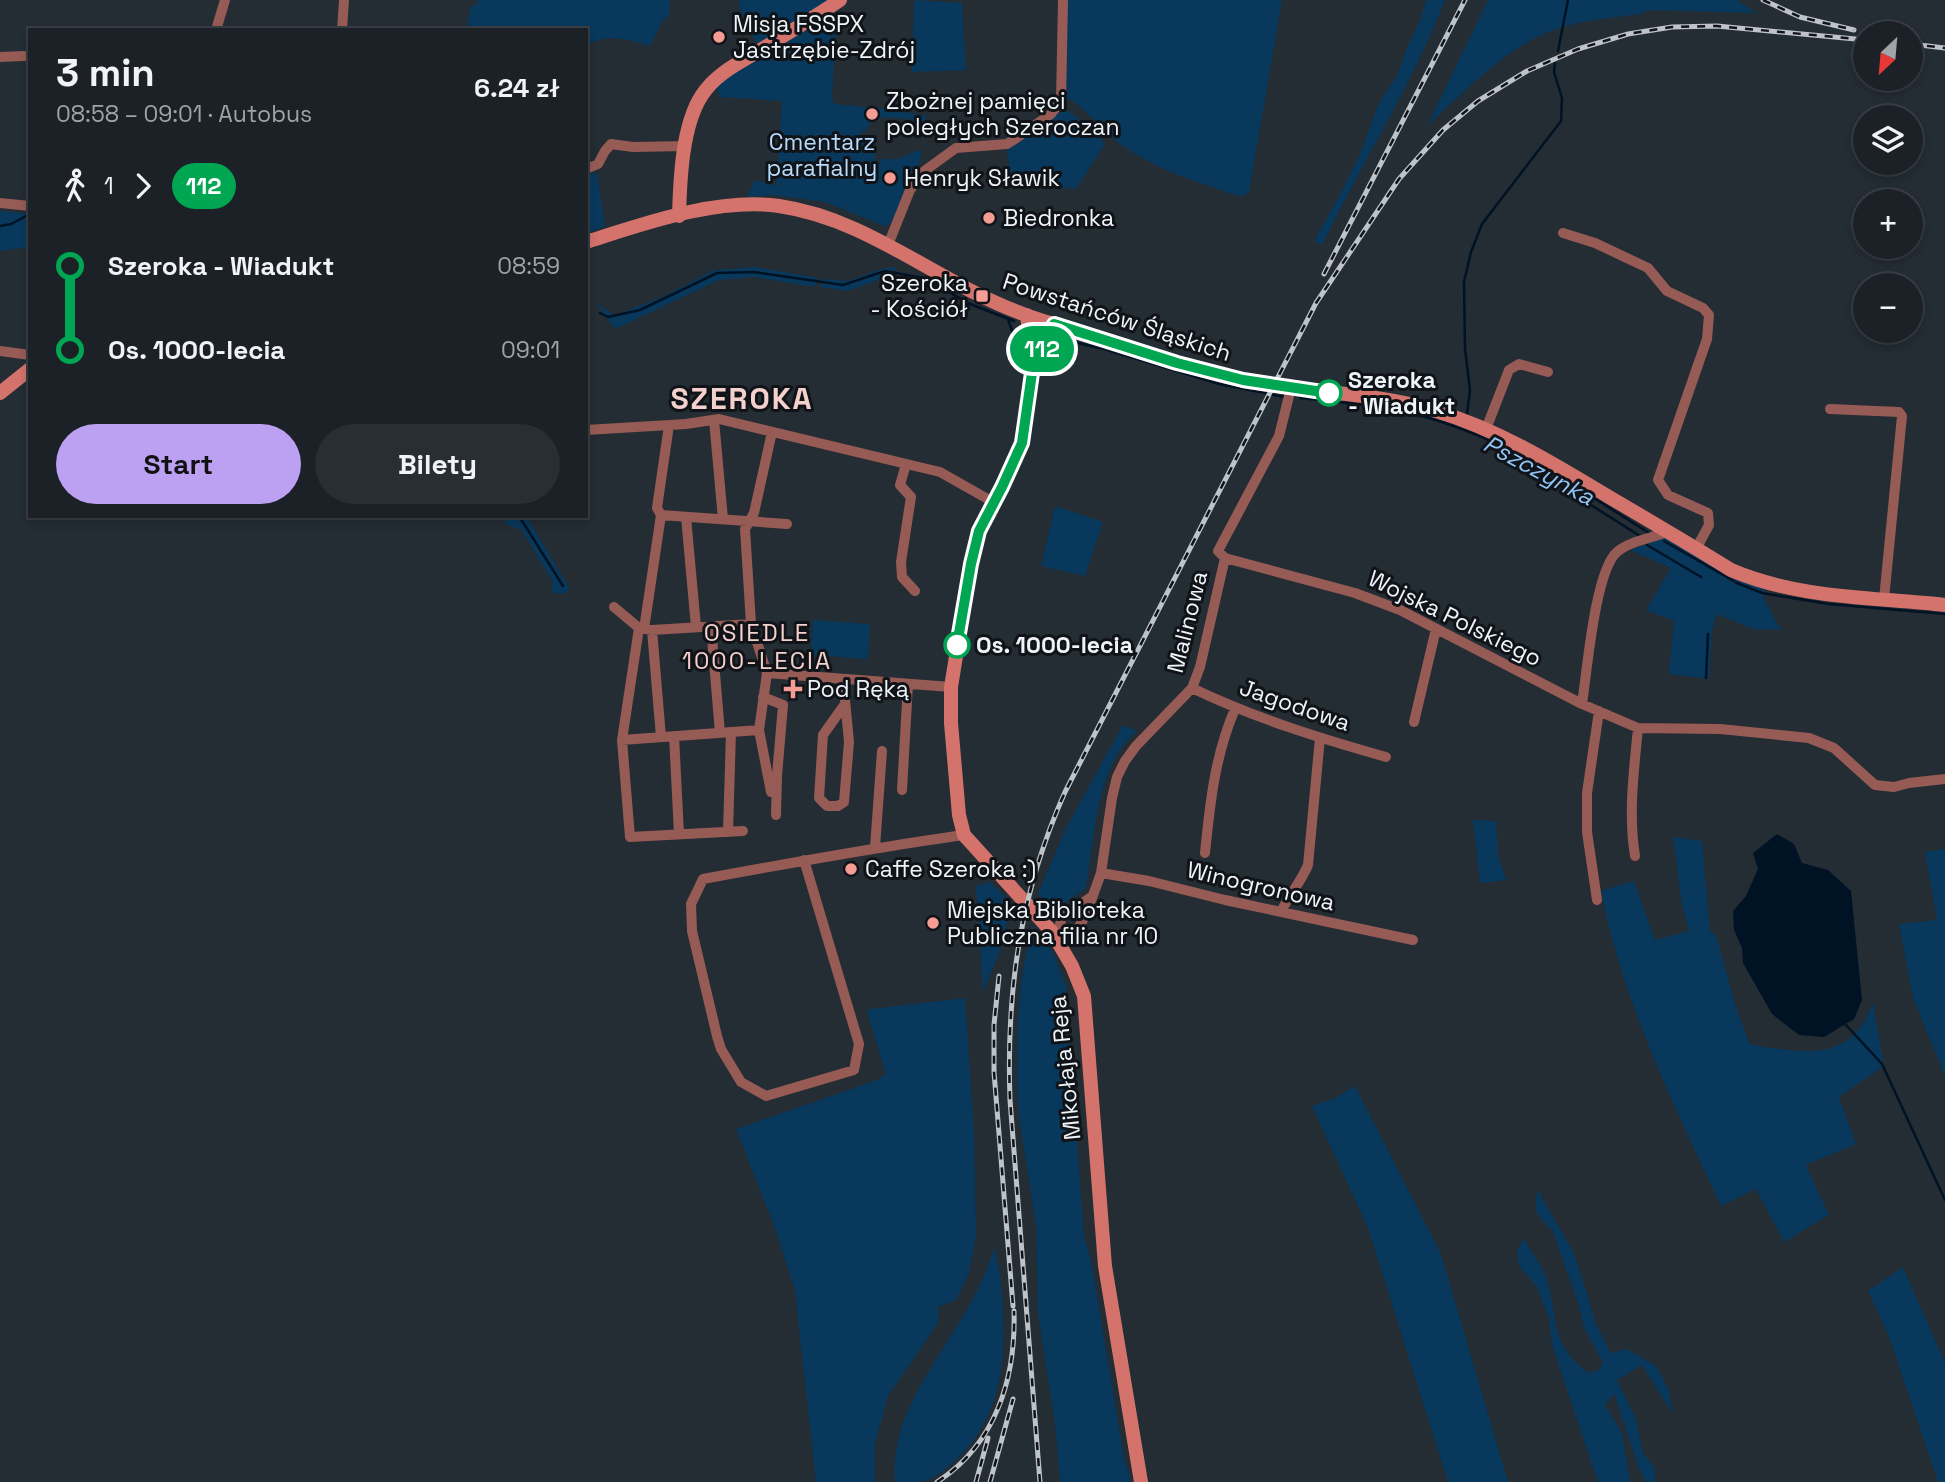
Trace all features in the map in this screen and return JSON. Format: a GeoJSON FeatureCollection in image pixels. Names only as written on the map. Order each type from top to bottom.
{"type":"FeatureCollection","features":[{"type":"Feature","properties":{"kind":"street"},"geometry":{"type":"LineString","coordinates":[[217,28],[225,0]]}},
{"type":"Feature","properties":{"kind":"street"},"geometry":{"type":"LineString","coordinates":[[342,28],[344,0]]}},
{"type":"Feature","properties":{"kind":"street"},"geometry":{"type":"LineString","coordinates":[[679,216],[686,146],[698,102],[714,81],[732,66],[840,0]]}},
{"type":"Feature","properties":{"kind":"street"},"geometry":{"type":"LineString","coordinates":[[888,245],[910,190],[923,172],[956,148],[1007,144],[1051,114],[1061,101],[1063,0]]}},
{"type":"Feature","properties":{"kind":"street"},"geometry":{"type":"LineString","coordinates":[[0,57],[24,56]]}},
{"type":"Feature","properties":{"kind":"street"},"geometry":{"type":"LineString","coordinates":[[588,168],[598,164],[611,144],[633,147],[686,146]]}},
{"type":"Feature","properties":{"kind":"street"},"geometry":{"type":"LineString","coordinates":[[0,203],[28,206]]}},
{"type":"Feature","properties":{"kind":"street","name":"Powstańców Śląskich"},"geometry":{"type":"LineString","coordinates":[[588,241],[679,216],[730,206],[776,205],[837,222],[888,245],[967,290],[1027,315],[1177,363],[1243,380],[1391,400],[1434,410],[1486,429],[1518,443],[1731,570],[1783,588],[1945,605]]}},
{"type":"Feature","properties":{"kind":"street"},"geometry":{"type":"LineString","coordinates":[[1563,233],[1595,243],[1648,268],[1667,291],[1703,309],[1709,315],[1707,339],[1658,480],[1668,495],[1708,513],[1709,525],[1696,549]]}},
{"type":"Feature","properties":{"kind":"street"},"geometry":{"type":"LineString","coordinates":[[804,860],[859,1044],[854,1070],[766,1096],[741,1082],[721,1049],[692,931],[691,904],[703,880],[804,860],[875,847],[964,835],[959,815],[951,723],[951,687],[979,531],[1022,443],[1033,366],[1027,315]]}},
{"type":"Feature","properties":{"kind":"street"},"geometry":{"type":"LineString","coordinates":[[1033,366],[1054,324]]}},
{"type":"Feature","properties":{"kind":"street"},"geometry":{"type":"LineString","coordinates":[[0,351],[28,355]]}},
{"type":"Feature","properties":{"kind":"street"},"geometry":{"type":"LineString","coordinates":[[1486,429],[1509,370],[1519,364],[1548,372]]}},
{"type":"Feature","properties":{"kind":"street"},"geometry":{"type":"LineString","coordinates":[[0,393],[28,371]]}},
{"type":"Feature","properties":{"kind":"street","name":"Malinowa"},"geometry":{"type":"LineString","coordinates":[[1074,935],[1086,915],[1101,873],[1112,797],[1122,766],[1136,746],[1192,688],[1200,667],[1225,558],[1218,551],[1279,436],[1291,388]]}},
{"type":"Feature","properties":{"kind":"street"},"geometry":{"type":"LineString","coordinates":[[1830,409],[1899,412],[1902,416],[1884,599]]}},
{"type":"Feature","properties":{"kind":"street"},"geometry":{"type":"LineString","coordinates":[[588,430],[719,419],[940,472],[993,502]]}},
{"type":"Feature","properties":{"kind":"street"},"geometry":{"type":"LineString","coordinates":[[713,420],[723,519]]}},
{"type":"Feature","properties":{"kind":"street"},"geometry":{"type":"LineString","coordinates":[[669,425],[657,508],[662,515],[645,629],[622,740],[630,836],[743,831]]}},
{"type":"Feature","properties":{"kind":"street"},"geometry":{"type":"LineString","coordinates":[[764,697],[783,705],[776,815],[759,730],[766,673],[751,624],[745,529],[754,513],[772,432]]}},
{"type":"Feature","properties":{"kind":"street"},"geometry":{"type":"LineString","coordinates":[[906,464],[900,485],[911,497],[901,562],[902,577],[915,592]]}},
{"type":"Feature","properties":{"kind":"street"},"geometry":{"type":"LineString","coordinates":[[662,515],[787,524]]}},
{"type":"Feature","properties":{"kind":"street"},"geometry":{"type":"LineString","coordinates":[[686,517],[696,627]]}},
{"type":"Feature","properties":{"kind":"street"},"geometry":{"type":"LineString","coordinates":[[1582,704],[1602,581],[1610,561],[1628,545],[1667,532]]}},
{"type":"Feature","properties":{"kind":"street","name":"Wojska Polskiego"},"geometry":{"type":"LineString","coordinates":[[1225,558],[1355,593],[1400,610],[1582,704],[1638,728],[1720,729],[1809,738],[1834,748],[1875,785],[1894,787],[1945,779]]}},
{"type":"Feature","properties":{"kind":"street"},"geometry":{"type":"LineString","coordinates":[[614,607],[645,629],[751,624]]}},
{"type":"Feature","properties":{"kind":"street"},"geometry":{"type":"LineString","coordinates":[[711,626],[726,732],[728,832]]}},
{"type":"Feature","properties":{"kind":"street"},"geometry":{"type":"LineString","coordinates":[[645,629],[660,737]]}},
{"type":"Feature","properties":{"kind":"street"},"geometry":{"type":"LineString","coordinates":[[1413,722],[1436,629]]}},
{"type":"Feature","properties":{"kind":"street"},"geometry":{"type":"LineString","coordinates":[[766,673],[951,687]]}},
{"type":"Feature","properties":{"kind":"street"},"geometry":{"type":"LineString","coordinates":[[843,679],[849,742],[844,803],[827,806],[819,799],[818,789],[823,735],[845,704]]}},
{"type":"Feature","properties":{"kind":"street"},"geometry":{"type":"LineString","coordinates":[[902,790],[908,684]]}},
{"type":"Feature","properties":{"kind":"street","name":"Jagodowa"},"geometry":{"type":"LineString","coordinates":[[1192,688],[1234,709],[1386,757]]}},
{"type":"Feature","properties":{"kind":"street"},"geometry":{"type":"LineString","coordinates":[[1205,853],[1214,771],[1234,709]]}},
{"type":"Feature","properties":{"kind":"street"},"geometry":{"type":"LineString","coordinates":[[1597,900],[1587,832],[1587,793],[1600,711]]}},
{"type":"Feature","properties":{"kind":"street"},"geometry":{"type":"LineString","coordinates":[[1635,856],[1632,839],[1632,794],[1638,728]]}},
{"type":"Feature","properties":{"kind":"street"},"geometry":{"type":"LineString","coordinates":[[622,740],[759,730]]}},
{"type":"Feature","properties":{"kind":"street"},"geometry":{"type":"LineString","coordinates":[[674,736],[679,834]]}},
{"type":"Feature","properties":{"kind":"street"},"geometry":{"type":"LineString","coordinates":[[1281,912],[1308,865],[1320,738]]}},
{"type":"Feature","properties":{"kind":"street"},"geometry":{"type":"LineString","coordinates":[[875,847],[882,751]]}},
{"type":"Feature","properties":{"kind":"street","name":"Mikołaja Reja"},"geometry":{"type":"LineString","coordinates":[[964,835],[1041,918],[1072,966],[1083,996],[1105,1266],[1142,1482]]}},
{"type":"Feature","properties":{"kind":"street","name":"Winogronowa"},"geometry":{"type":"LineString","coordinates":[[1101,873],[1149,881],[1413,940]]}},
{"type":"Feature","properties":{"kind":"street"},"geometry":{"type":"LineString","coordinates":[[1041,918],[1052,920],[1062,917],[1091,897]]}},
{"type":"Feature","properties":{"kind":"street"},"geometry":{"type":"LineString","coordinates":[[1062,917],[1056,939],[1074,935],[1072,966]]}},
{"type":"Feature","properties":{"kind":"green space"},"geometry":{"type":"Polygon","coordinates":[[[477,0],[670,0],[669,16],[663,20],[650,46],[626,39],[610,38],[588,44],[588,28],[466,28],[471,7],[477,4],[477,0]]]}},
{"type":"Feature","properties":{"kind":"green space"},"geometry":{"type":"Polygon","coordinates":[[[739,0],[831,0],[758,44],[745,23],[739,0]]]}},
{"type":"Feature","properties":{"kind":"green space"},"geometry":{"type":"Polygon","coordinates":[[[914,0],[962,3],[966,70],[912,72],[914,0]]]}},
{"type":"Feature","properties":{"kind":"green space"},"geometry":{"type":"Polygon","coordinates":[[[1067,0],[1282,0],[1249,192],[1242,197],[1175,174],[1143,159],[1114,139],[1085,111],[1065,97],[1067,0]]]}},
{"type":"Feature","properties":{"kind":"green space"},"geometry":{"type":"Polygon","coordinates":[[[1426,0],[1445,0],[1402,93],[1322,245],[1314,241],[1361,152],[1379,103],[1397,76],[1426,0]]]}},
{"type":"Feature","properties":{"kind":"green space"},"geometry":{"type":"Polygon","coordinates":[[[1488,0],[1736,0],[1757,13],[1646,10],[1646,13],[1566,26],[1546,33],[1509,54],[1427,126],[1488,0]]]}},
{"type":"Feature","properties":{"kind":"green space","name":"Cmentarz parafialny"},"geometry":{"type":"Polygon","coordinates":[[[837,11],[832,96],[834,104],[926,116],[924,130],[911,119],[873,117],[866,131],[861,131],[861,136],[865,137],[875,156],[875,163],[880,164],[882,159],[898,159],[918,150],[922,152],[918,167],[908,180],[892,223],[884,226],[825,202],[774,195],[747,197],[755,180],[776,186],[782,101],[720,97],[716,86],[728,75],[837,11]]]}},
{"type":"Feature","properties":{"kind":"green space"},"geometry":{"type":"Polygon","coordinates":[[[1065,109],[1090,126],[1105,144],[1076,189],[1012,182],[1006,147],[1065,109]]]}},
{"type":"Feature","properties":{"kind":"green space"},"geometry":{"type":"Polygon","coordinates":[[[588,173],[597,173],[605,226],[588,233],[588,173]]]}},
{"type":"Feature","properties":{"kind":"green space"},"geometry":{"type":"Polygon","coordinates":[[[0,211],[28,214],[28,250],[0,251],[0,211]]]}},
{"type":"Feature","properties":{"kind":"green space"},"geometry":{"type":"Polygon","coordinates":[[[755,267],[818,278],[814,287],[755,277],[719,280],[615,329],[596,303],[612,314],[618,314],[664,296],[715,270],[755,267]]]}},
{"type":"Feature","properties":{"kind":"green space"},"geometry":{"type":"Polygon","coordinates":[[[896,267],[889,279],[883,278],[848,291],[820,287],[823,279],[847,281],[896,267]]]}},
{"type":"Feature","properties":{"kind":"green space"},"geometry":{"type":"Polygon","coordinates":[[[1055,506],[1103,522],[1085,576],[1041,566],[1055,506]]]}},
{"type":"Feature","properties":{"kind":"green space"},"geometry":{"type":"Polygon","coordinates":[[[506,518],[527,518],[570,589],[562,594],[552,592],[553,582],[522,530],[505,524],[506,518]]]}},
{"type":"Feature","properties":{"kind":"green space"},"geometry":{"type":"Polygon","coordinates":[[[1666,537],[1763,588],[1763,597],[1781,630],[1753,629],[1717,614],[1712,630],[1709,679],[1669,674],[1674,621],[1646,610],[1671,568],[1630,550],[1666,537]]]}},
{"type":"Feature","properties":{"kind":"green space"},"geometry":{"type":"Polygon","coordinates":[[[813,620],[870,624],[868,659],[811,655],[813,620]]]}},
{"type":"Feature","properties":{"kind":"green space"},"geometry":{"type":"Polygon","coordinates":[[[1123,725],[1137,731],[1123,746],[1105,783],[1095,825],[1086,888],[1054,911],[1038,894],[1066,828],[1123,725]]]}},
{"type":"Feature","properties":{"kind":"green space"},"geometry":{"type":"Polygon","coordinates":[[[1473,820],[1496,821],[1498,855],[1506,880],[1480,883],[1473,820]]]}},
{"type":"Feature","properties":{"kind":"green space"},"geometry":{"type":"Polygon","coordinates":[[[1673,837],[1702,841],[1710,932],[1716,935],[1749,1043],[1797,1051],[1838,1046],[1858,1030],[1873,1003],[1884,1066],[1839,1097],[1856,1144],[1806,1165],[1829,1215],[1784,1242],[1756,1189],[1721,1206],[1651,1052],[1610,932],[1601,891],[1634,881],[1655,940],[1689,931],[1682,905],[1673,837]]]}},
{"type":"Feature","properties":{"kind":"green space"},"geometry":{"type":"Polygon","coordinates":[[[1945,849],[1945,1076],[1913,998],[1899,924],[1937,920],[1925,852],[1945,849]]]}},
{"type":"Feature","properties":{"kind":"green space"},"geometry":{"type":"Polygon","coordinates":[[[990,882],[1011,903],[1002,946],[983,992],[976,886],[990,882]]]}},
{"type":"Feature","properties":{"kind":"green space"},"geometry":{"type":"Polygon","coordinates":[[[1032,926],[1053,952],[1066,986],[1084,1237],[1091,1260],[1124,1457],[1131,1482],[1060,1482],[1055,1424],[1038,1315],[1036,1226],[1017,1090],[1021,980],[1032,926]]]}},
{"type":"Feature","properties":{"kind":"green space"},"geometry":{"type":"Polygon","coordinates":[[[965,998],[974,1132],[976,1236],[969,1273],[956,1300],[938,1307],[938,1323],[888,1396],[875,1444],[875,1482],[816,1482],[795,1291],[776,1231],[736,1129],[877,1080],[886,1074],[867,1011],[870,1009],[965,998]]]}},
{"type":"Feature","properties":{"kind":"green space"},"geometry":{"type":"Polygon","coordinates":[[[1355,1086],[1441,1254],[1508,1482],[1448,1482],[1368,1228],[1312,1106],[1333,1099],[1355,1086]]]}},
{"type":"Feature","properties":{"kind":"green space"},"geometry":{"type":"Polygon","coordinates":[[[1537,1189],[1575,1255],[1596,1324],[1611,1353],[1627,1349],[1656,1366],[1669,1390],[1672,1413],[1642,1365],[1617,1380],[1636,1419],[1643,1453],[1655,1468],[1655,1482],[1646,1482],[1639,1469],[1614,1394],[1605,1405],[1622,1433],[1630,1482],[1598,1482],[1552,1345],[1549,1318],[1537,1288],[1519,1266],[1517,1250],[1523,1239],[1546,1278],[1561,1342],[1575,1362],[1587,1372],[1598,1371],[1603,1363],[1584,1328],[1553,1232],[1535,1211],[1537,1189]]]}},
{"type":"Feature","properties":{"kind":"green space"},"geometry":{"type":"Polygon","coordinates":[[[994,1247],[1001,1287],[1004,1331],[1001,1371],[991,1409],[971,1443],[945,1469],[921,1482],[895,1482],[896,1450],[905,1420],[918,1391],[969,1306],[994,1247]]]}},
{"type":"Feature","properties":{"kind":"green space"},"geometry":{"type":"Polygon","coordinates":[[[1903,1267],[1945,1363],[1945,1482],[1938,1482],[1889,1337],[1868,1291],[1903,1267]]]}},
{"type":"Feature","properties":{"kind":"shaded area"},"geometry":{"type":"Polygon","coordinates":[[[1777,834],[1794,844],[1802,863],[1828,870],[1851,891],[1862,1000],[1854,1019],[1824,1037],[1799,1035],[1772,1014],[1743,963],[1742,948],[1734,930],[1733,911],[1746,896],[1758,869],[1753,853],[1777,834]]]}},
{"type":"Feature","properties":{"kind":"waterway"},"geometry":{"type":"LineString","coordinates":[[1558,51],[1568,0]]}},
{"type":"Feature","properties":{"kind":"waterway"},"geometry":{"type":"LineString","coordinates":[[1467,414],[1470,390],[1465,349],[1464,282],[1471,252],[1482,224],[1561,121],[1562,98],[1554,72],[1555,63]]}},
{"type":"Feature","properties":{"kind":"waterway","name":"Pszczynka"},"geometry":{"type":"LineString","coordinates":[[0,226],[11,224],[28,215]]}},
{"type":"Feature","properties":{"kind":"waterway","name":"Pszczynka"},"geometry":{"type":"LineString","coordinates":[[600,313],[608,317],[640,310],[717,273],[754,272],[843,285],[885,271],[923,278]]}},
{"type":"Feature","properties":{"kind":"waterway","name":"Pszczynka"},"geometry":{"type":"LineString","coordinates":[[935,284],[970,304],[1014,321]]}},
{"type":"Feature","properties":{"kind":"waterway"},"geometry":{"type":"LineString","coordinates":[[1008,319],[1016,343],[1023,354]]}},
{"type":"Feature","properties":{"kind":"waterway","name":"Pszczynka"},"geometry":{"type":"LineString","coordinates":[[1060,339],[1104,349],[1219,384],[1284,397]]}},
{"type":"Feature","properties":{"kind":"waterway","name":"Pszczynka"},"geometry":{"type":"LineString","coordinates":[[1300,398],[1408,413],[1470,432],[1549,471],[1649,533]]}},
{"type":"Feature","properties":{"kind":"waterway"},"geometry":{"type":"LineString","coordinates":[[1545,468],[1542,474],[1640,536]]}},
{"type":"Feature","properties":{"kind":"waterway"},"geometry":{"type":"LineString","coordinates":[[520,518],[563,586]]}},
{"type":"Feature","properties":{"kind":"waterway","name":"Pszczynka"},"geometry":{"type":"LineString","coordinates":[[1664,541],[1737,583],[1762,593],[1829,604],[1945,614]]}},
{"type":"Feature","properties":{"kind":"waterway"},"geometry":{"type":"LineString","coordinates":[[1647,545],[1701,577]]}},
{"type":"Feature","properties":{"kind":"waterway"},"geometry":{"type":"LineString","coordinates":[[1706,678],[1708,634]]}},
{"type":"Feature","properties":{"kind":"waterway"},"geometry":{"type":"LineString","coordinates":[[1846,1025],[1882,1064],[1945,1200]]}},
{"type":"Feature","properties":{"kind":"railway"},"geometry":{"type":"LineString","coordinates":[[1324,274],[1465,0]]}},
{"type":"Feature","properties":{"kind":"railway"},"geometry":{"type":"LineString","coordinates":[[1763,0],[1800,17],[1853,30]]}},
{"type":"Feature","properties":{"kind":"railway"},"geometry":{"type":"LineString","coordinates":[[1040,1482],[1009,1060],[1014,981],[1027,905],[1037,867],[1065,792],[1316,303],[1399,179],[1443,130],[1478,101],[1527,71],[1578,49],[1628,34],[1672,27],[1717,26],[1853,39]]}},
{"type":"Feature","properties":{"kind":"railway"},"geometry":{"type":"LineString","coordinates":[[1923,45],[1945,48]]}},
{"type":"Feature","properties":{"kind":"railway"},"geometry":{"type":"LineString","coordinates":[[999,976],[994,1025],[994,1072],[1013,1306]]}},
{"type":"Feature","properties":{"kind":"railway"},"geometry":{"type":"LineString","coordinates":[[937,1482],[974,1449],[988,1429],[998,1407],[1011,1361],[1014,1311]]}},
{"type":"Feature","properties":{"kind":"railway"},"geometry":{"type":"LineString","coordinates":[[990,1482],[1013,1399]]}},
{"type":"Feature","properties":{"kind":"railway"},"geometry":{"type":"LineString","coordinates":[[976,1482],[988,1438]]}},
{"type":"Feature","properties":{"kind":"bus line","name":"112"},"geometry":{"type":"LineString","coordinates":[[957,645],[979,531],[1022,443],[1033,366],[1054,324],[1177,363],[1243,380],[1329,393]]}},
{"type":"Feature","properties":{"kind":"place","name":"Misja FSSPX Jastrzębie-Zdrój"},"geometry":{"type":"Point","coordinates":[719,37]}},
{"type":"Feature","properties":{"kind":"place","name":"Zbożnej pamięci poległych Szeroczan"},"geometry":{"type":"Point","coordinates":[872,114]}},
{"type":"Feature","properties":{"kind":"place","name":"Henryk Sławik"},"geometry":{"type":"Point","coordinates":[890,178]}},
{"type":"Feature","properties":{"kind":"place","name":"Biedronka"},"geometry":{"type":"Point","coordinates":[989,218]}},
{"type":"Feature","properties":{"kind":"place","name":"Szeroka - Kościół"},"geometry":{"type":"Point","coordinates":[982,296]}},
{"type":"Feature","properties":{"kind":"place","name":"Szeroka - Wiadukt"},"geometry":{"type":"Point","coordinates":[1329,393]}},
{"type":"Feature","properties":{"kind":"place","name":"Os. 1000-lecia"},"geometry":{"type":"Point","coordinates":[957,645]}},
{"type":"Feature","properties":{"kind":"place","name":"Pod Ręką"},"geometry":{"type":"Point","coordinates":[793,689]}},
{"type":"Feature","properties":{"kind":"place","name":"Caffe Szeroka :)"},"geometry":{"type":"Point","coordinates":[851,869]}},
{"type":"Feature","properties":{"kind":"place","name":"Miejska Biblioteka Publiczna filia nr 10"},"geometry":{"type":"Point","coordinates":[933,923]}},
{"type":"Feature","properties":{"kind":"district","name":"SZEROKA"},"geometry":{"type":"Point","coordinates":[742,398]}},
{"type":"Feature","properties":{"kind":"district","name":"OSIEDLE 1000-LECIA"},"geometry":{"type":"Point","coordinates":[757,646]}}]}
